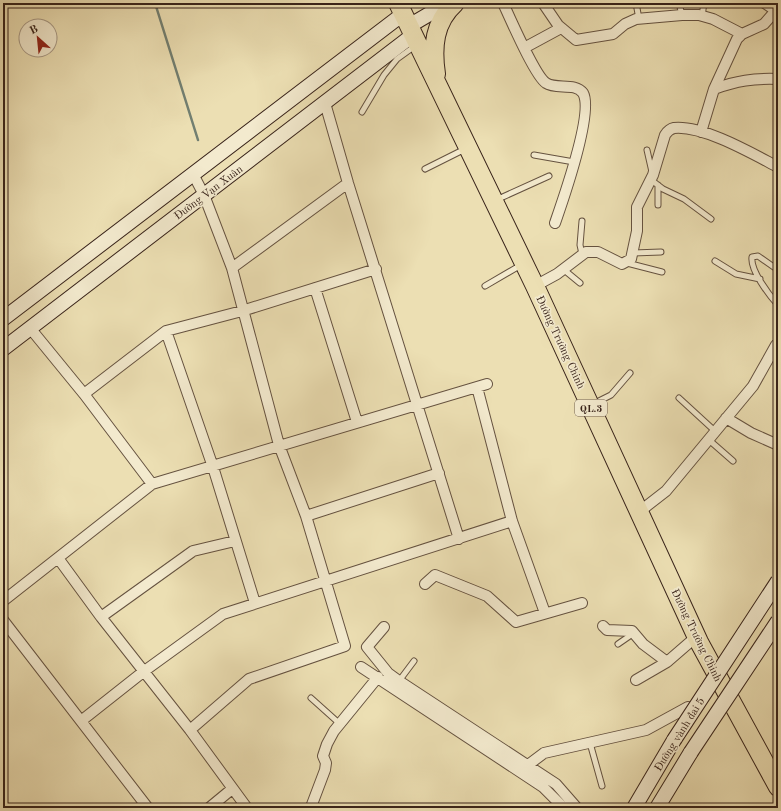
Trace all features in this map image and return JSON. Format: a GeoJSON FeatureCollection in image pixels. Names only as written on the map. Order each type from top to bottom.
{"type":"FeatureCollection","features":[{"type":"Feature","properties":{"kind":"highway"},"geometry":{"type":"LineString","coordinates":[[439,88],[434,54],[434,40],[443,16],[455,3]]}},
{"type":"Feature","properties":{"kind":"highway","name":"Đường Trường Chinh"},"geometry":{"type":"LineString","coordinates":[[408,25],[535,286],[697,636],[722,686],[776,779]]}},
{"type":"Feature","properties":{"kind":"street","name":"Đường Vạn Xuân"},"geometry":{"type":"LineString","coordinates":[[3,319],[193,174],[408,25],[448,3]]}},
{"type":"Feature","properties":{"kind":"street"},"geometry":{"type":"LineString","coordinates":[[503,3],[524,48],[545,83],[551,86],[573,87],[580,90],[584,94],[586,105],[571,178],[555,223]]}},
{"type":"Feature","properties":{"kind":"street"},"geometry":{"type":"LineString","coordinates":[[543,3],[561,28],[576,40],[613,34],[625,24],[639,19],[682,15],[702,16],[714,19],[742,34]]}},
{"type":"Feature","properties":{"kind":"street"},"geometry":{"type":"LineString","coordinates":[[701,132],[714,89],[737,39],[742,34],[764,24],[776,11]]}},
{"type":"Feature","properties":{"kind":"street","name":"Đường Vạn Xuân"},"geometry":{"type":"LineString","coordinates":[[3,349],[325,103],[408,25]]}},
{"type":"Feature","properties":{"kind":"street"},"geometry":{"type":"LineString","coordinates":[[524,48],[561,28]]}},
{"type":"Feature","properties":{"kind":"street"},"geometry":{"type":"LineString","coordinates":[[714,89],[738,81],[756,78],[778,79]]}},
{"type":"Feature","properties":{"kind":"street"},"geometry":{"type":"LineString","coordinates":[[325,103],[348,183],[459,539]]}},
{"type":"Feature","properties":{"kind":"street"},"geometry":{"type":"LineString","coordinates":[[535,286],[563,270],[582,254],[598,252],[618,263],[627,262],[633,253],[637,207],[653,180],[665,135],[669,130],[674,128],[701,132],[726,141],[778,167]]}},
{"type":"Feature","properties":{"kind":"street"},"geometry":{"type":"LineString","coordinates":[[190,730],[250,679],[345,646],[306,516],[279,445],[242,311],[232,268],[204,195],[193,174]]}},
{"type":"Feature","properties":{"kind":"street"},"geometry":{"type":"LineString","coordinates":[[232,268],[348,183]]}},
{"type":"Feature","properties":{"kind":"street"},"geometry":{"type":"LineString","coordinates":[[84,394],[166,331],[242,311],[376,269]]}},
{"type":"Feature","properties":{"kind":"street"},"geometry":{"type":"LineString","coordinates":[[315,288],[357,422]]}},
{"type":"Feature","properties":{"kind":"street"},"geometry":{"type":"LineString","coordinates":[[30,328],[84,394],[152,484]]}},
{"type":"Feature","properties":{"kind":"street"},"geometry":{"type":"LineString","coordinates":[[166,331],[214,467],[235,541],[256,603]]}},
{"type":"Feature","properties":{"kind":"street"},"geometry":{"type":"LineString","coordinates":[[639,512],[666,491],[716,432],[753,386],[776,346]]}},
{"type":"Feature","properties":{"kind":"street"},"geometry":{"type":"LineString","coordinates":[[3,601],[152,484],[214,467],[279,445],[487,384]]}},
{"type":"Feature","properties":{"kind":"street"},"geometry":{"type":"LineString","coordinates":[[477,388],[512,521],[545,613]]}},
{"type":"Feature","properties":{"kind":"street"},"geometry":{"type":"LineString","coordinates":[[726,418],[750,433],[778,445]]}},
{"type":"Feature","properties":{"kind":"street"},"geometry":{"type":"LineString","coordinates":[[306,516],[439,473]]}},
{"type":"Feature","properties":{"kind":"street"},"geometry":{"type":"LineString","coordinates":[[81,722],[143,672],[223,614],[512,521]]}},
{"type":"Feature","properties":{"kind":"street"},"geometry":{"type":"LineString","coordinates":[[101,617],[193,551],[235,541]]}},
{"type":"Feature","properties":{"kind":"street"},"geometry":{"type":"LineString","coordinates":[[58,558],[143,672],[190,730],[247,808]]}},
{"type":"Feature","properties":{"kind":"street"},"geometry":{"type":"LineString","coordinates":[[426,584],[435,575],[487,596],[516,622],[582,603]]}},
{"type":"Feature","properties":{"kind":"street","name":"Đường vành đai 5"},"geometry":{"type":"LineString","coordinates":[[634,808],[674,740],[778,581]]}},
{"type":"Feature","properties":{"kind":"street"},"geometry":{"type":"LineString","coordinates":[[3,620],[148,808]]}},
{"type":"Feature","properties":{"kind":"street","name":"Đường vành đai 5"},"geometry":{"type":"LineString","coordinates":[[657,808],[691,752],[778,621]]}},
{"type":"Feature","properties":{"kind":"street"},"geometry":{"type":"LineString","coordinates":[[603,626],[607,630],[626,630],[632,632],[643,644],[667,662]]}},
{"type":"Feature","properties":{"kind":"street"},"geometry":{"type":"LineString","coordinates":[[384,627],[366,647],[388,673],[556,784],[577,808]]}},
{"type":"Feature","properties":{"kind":"street"},"geometry":{"type":"LineString","coordinates":[[636,680],[667,662],[697,636]]}},
{"type":"Feature","properties":{"kind":"street"},"geometry":{"type":"LineString","coordinates":[[361,667],[543,787],[564,808]]}},
{"type":"Feature","properties":{"kind":"street"},"geometry":{"type":"LineString","coordinates":[[311,807],[325,770],[324,750],[340,725],[378,677]]}},
{"type":"Feature","properties":{"kind":"street"},"geometry":{"type":"LineString","coordinates":[[528,765],[544,753],[646,730],[688,707]]}},
{"type":"Feature","properties":{"kind":"street"},"geometry":{"type":"LineString","coordinates":[[209,808],[232,789]]}},
{"type":"Feature","properties":{"kind":"lane"},"geometry":{"type":"LineString","coordinates":[[636,3],[639,19]]}},
{"type":"Feature","properties":{"kind":"lane"},"geometry":{"type":"LineString","coordinates":[[679,3],[682,15]]}},
{"type":"Feature","properties":{"kind":"lane"},"geometry":{"type":"LineString","coordinates":[[702,16],[704,3]]}},
{"type":"Feature","properties":{"kind":"lane"},"geometry":{"type":"LineString","coordinates":[[760,3],[776,11]]}},
{"type":"Feature","properties":{"kind":"lane"},"geometry":{"type":"LineString","coordinates":[[362,112],[384,75],[393,64],[408,25]]}},
{"type":"Feature","properties":{"kind":"lane"},"geometry":{"type":"LineString","coordinates":[[425,169],[468,148]]}},
{"type":"Feature","properties":{"kind":"lane"},"geometry":{"type":"LineString","coordinates":[[646,150],[658,205]]}},
{"type":"Feature","properties":{"kind":"lane"},"geometry":{"type":"LineString","coordinates":[[534,155],[574,162]]}},
{"type":"Feature","properties":{"kind":"lane"},"geometry":{"type":"LineString","coordinates":[[494,201],[549,176]]}},
{"type":"Feature","properties":{"kind":"lane"},"geometry":{"type":"LineString","coordinates":[[653,180],[684,199],[711,219]]}},
{"type":"Feature","properties":{"kind":"lane"},"geometry":{"type":"LineString","coordinates":[[582,221],[580,245],[582,254]]}},
{"type":"Feature","properties":{"kind":"lane"},"geometry":{"type":"LineString","coordinates":[[633,253],[661,252]]}},
{"type":"Feature","properties":{"kind":"lane"},"geometry":{"type":"LineString","coordinates":[[778,270],[758,256],[752,257],[752,262],[760,279],[778,305]]}},
{"type":"Feature","properties":{"kind":"lane"},"geometry":{"type":"LineString","coordinates":[[715,261],[736,274],[760,279]]}},
{"type":"Feature","properties":{"kind":"lane"},"geometry":{"type":"LineString","coordinates":[[627,262],[662,272]]}},
{"type":"Feature","properties":{"kind":"lane"},"geometry":{"type":"LineString","coordinates":[[485,286],[524,263]]}},
{"type":"Feature","properties":{"kind":"lane"},"geometry":{"type":"LineString","coordinates":[[563,270],[580,283]]}},
{"type":"Feature","properties":{"kind":"lane"},"geometry":{"type":"LineString","coordinates":[[590,406],[611,395],[630,373]]}},
{"type":"Feature","properties":{"kind":"lane"},"geometry":{"type":"LineString","coordinates":[[679,398],[716,432]]}},
{"type":"Feature","properties":{"kind":"lane"},"geometry":{"type":"LineString","coordinates":[[709,440],[734,461]]}},
{"type":"Feature","properties":{"kind":"lane"},"geometry":{"type":"LineString","coordinates":[[618,644],[631,635],[636,635]]}},
{"type":"Feature","properties":{"kind":"lane"},"geometry":{"type":"LineString","coordinates":[[399,681],[414,661]]}},
{"type":"Feature","properties":{"kind":"lane"},"geometry":{"type":"LineString","coordinates":[[311,698],[340,725]]}},
{"type":"Feature","properties":{"kind":"lane"},"geometry":{"type":"LineString","coordinates":[[590,743],[602,786]]}},
{"type":"Feature","properties":{"kind":"waterway"},"geometry":{"type":"LineString","coordinates":[[155,3],[198,140]]}}]}
